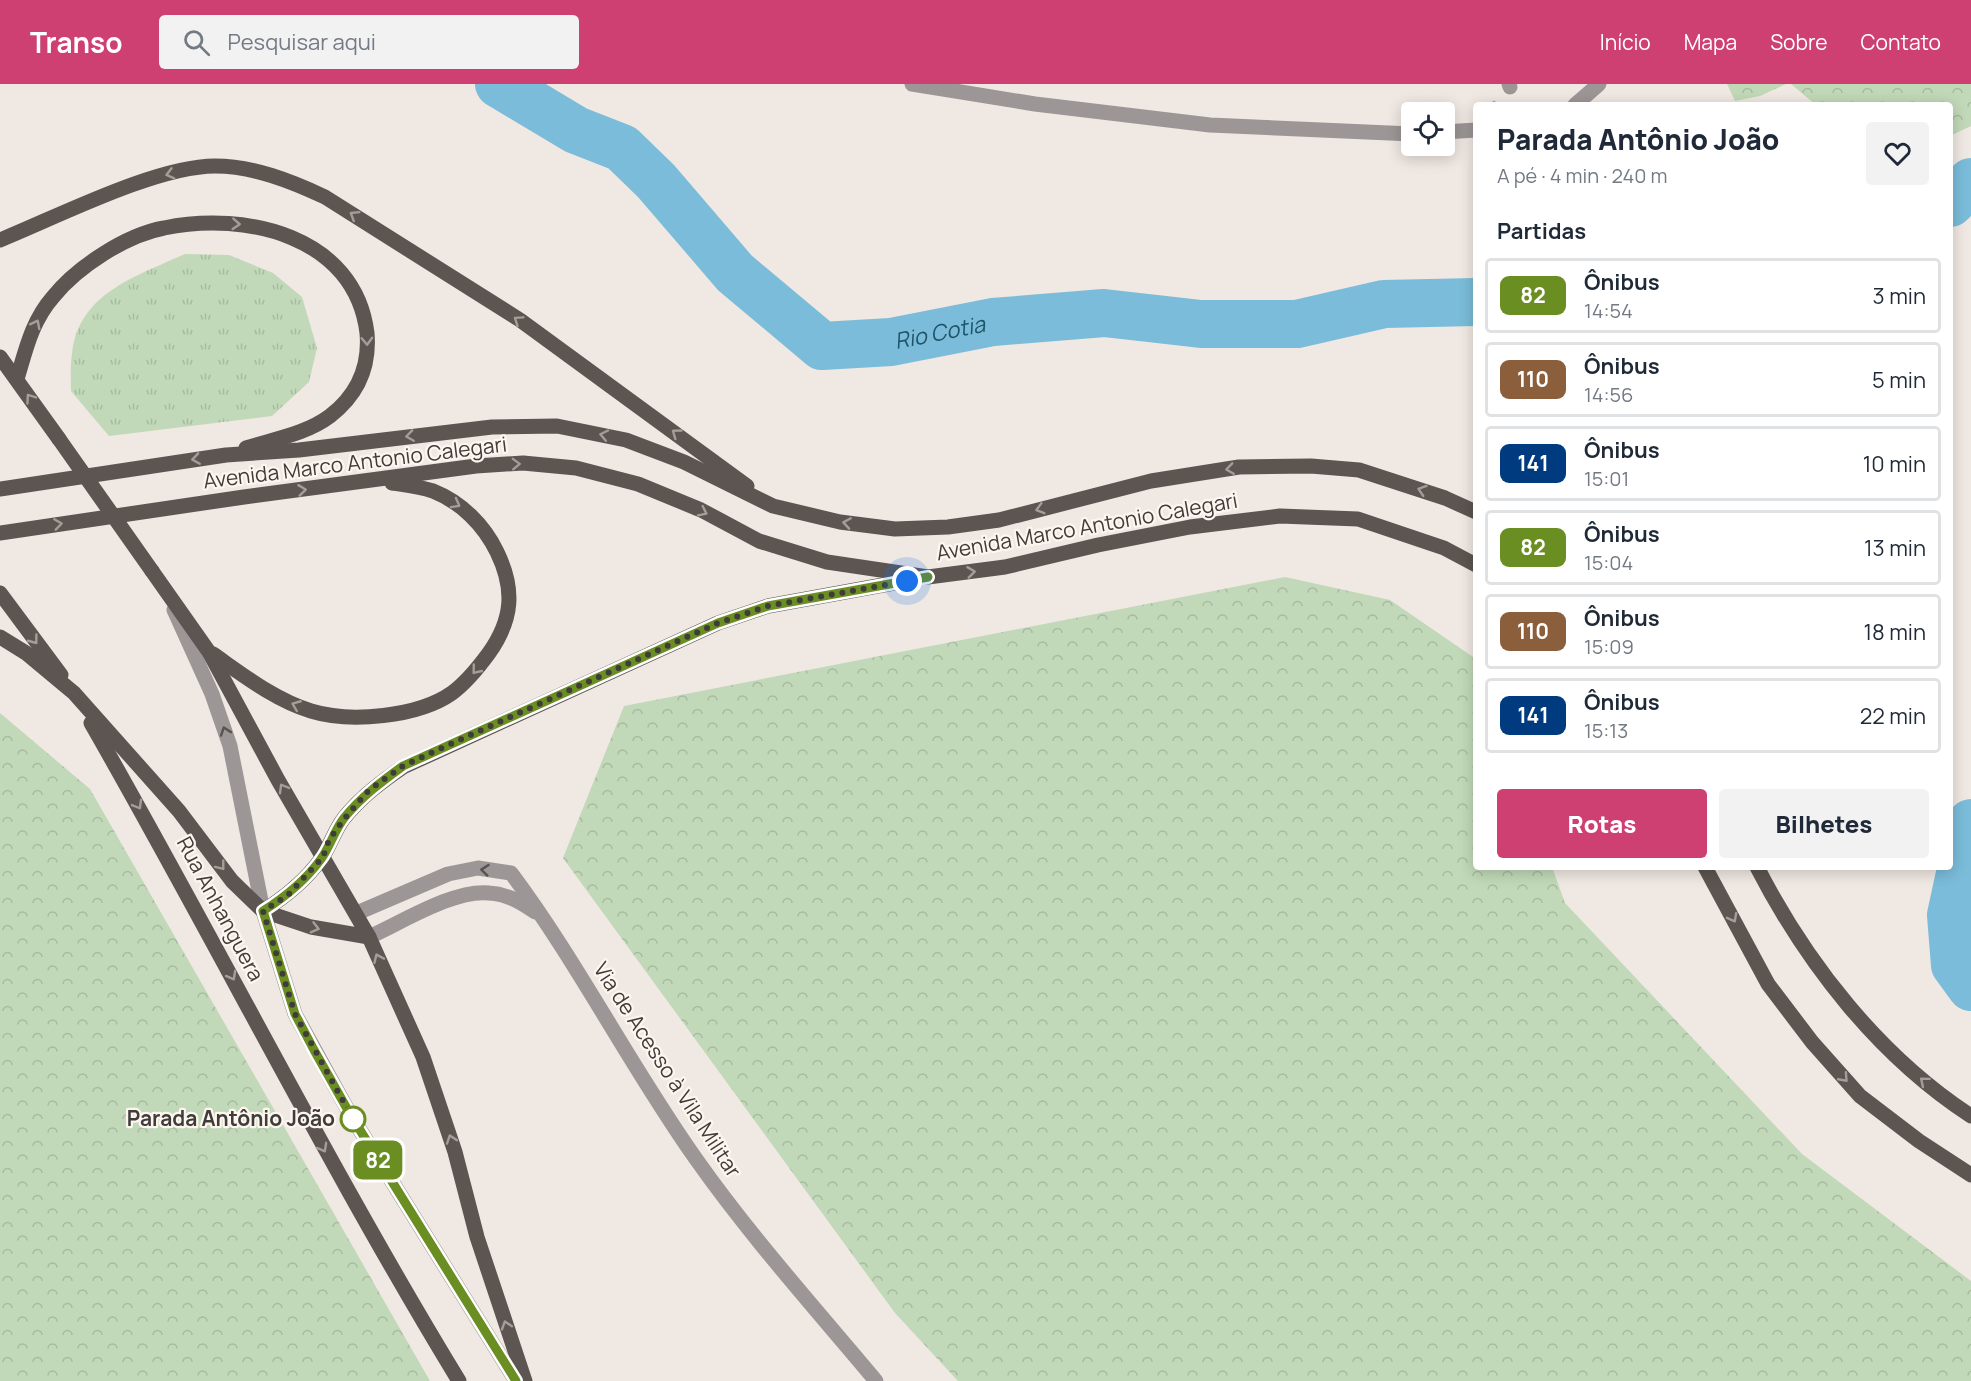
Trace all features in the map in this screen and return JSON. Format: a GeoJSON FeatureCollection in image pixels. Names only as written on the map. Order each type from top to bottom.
{"type":"FeatureCollection","features":[{"type":"Feature","properties":{"kind":"main road"},"geometry":{"type":"LineString","coordinates":[[0,240],[172,172],[215,166],[246,170],[290,181],[325,197],[520,320],[773,506]]}},
{"type":"Feature","properties":{"kind":"main road"},"geometry":{"type":"LineString","coordinates":[[17,379],[36,321],[53,296],[76,273],[115,247],[162,228],[216,223],[259,225],[293,238],[326,257],[351,284],[364,312],[368,346],[363,377],[352,396],[329,417],[300,432],[226,455]]}},
{"type":"Feature","properties":{"kind":"main road"},"geometry":{"type":"LineString","coordinates":[[0,357],[209,652],[369,937],[423,1057],[455,1152],[477,1237],[525,1381]]}},
{"type":"Feature","properties":{"kind":"main road","name":"Avenida Marco Antonio Calegari"},"geometry":{"type":"LineString","coordinates":[[0,489],[226,455],[299,450],[492,427],[557,426],[626,440],[684,462],[773,506],[840,522],[895,529],[948,527],[999,520],[1151,481],[1239,467],[1311,466],[1359,470],[1445,498],[1473,511]]}},
{"type":"Feature","properties":{"kind":"main road","name":"Avenida Marco Antonio Calegari"},"geometry":{"type":"LineString","coordinates":[[0,533],[244,497],[476,466],[523,463],[576,468],[638,484],[700,510],[759,541],[827,562],[928,577],[1005,567],[1098,545],[1190,527],[1280,516],[1358,519],[1444,548],[1473,563]]}},
{"type":"Feature","properties":{"kind":"main road"},"geometry":{"type":"LineString","coordinates":[[209,652],[283,699],[311,711],[338,716],[372,717],[416,709],[450,694],[472,676],[500,638],[509,610],[508,574],[490,537],[465,509],[432,491],[381,480]]}},
{"type":"Feature","properties":{"kind":"main road"},"geometry":{"type":"LineString","coordinates":[[263,911],[288,895],[323,857],[329,840],[369,790],[403,766],[718,623],[768,606],[928,577]]}},
{"type":"Feature","properties":{"kind":"main road","name":"Rua Anhanguera"},"geometry":{"type":"LineString","coordinates":[[0,592],[74,693],[156,835],[301,1108],[399,1282],[459,1381]]}},
{"type":"Feature","properties":{"kind":"main road"},"geometry":{"type":"LineString","coordinates":[[1,639],[26,653],[74,693],[179,811],[232,881],[263,911],[311,927],[369,937]]}},
{"type":"Feature","properties":{"kind":"main road"},"geometry":{"type":"LineString","coordinates":[[1707,870],[1768,984],[1812,1042],[1860,1096],[1919,1141],[1971,1175]]}},
{"type":"Feature","properties":{"kind":"main road"},"geometry":{"type":"LineString","coordinates":[[1759,870],[1825,975],[1886,1049],[1946,1099],[1971,1116]]}},
{"type":"Feature","properties":{"kind":"street"},"geometry":{"type":"LineString","coordinates":[[914,84],[1035,104],[1210,125],[1401,134]]}},
{"type":"Feature","properties":{"kind":"street"},"geometry":{"type":"LineString","coordinates":[[1578,102],[1599,84]]}},
{"type":"Feature","properties":{"kind":"street"},"geometry":{"type":"LineString","coordinates":[[1455,131],[1473,130]]}},
{"type":"Feature","properties":{"kind":"street"},"geometry":{"type":"LineString","coordinates":[[165,589],[212,694],[230,746],[263,911],[295,1014],[350,1114],[516,1381]]}},
{"type":"Feature","properties":{"kind":"street","name":"Via de Acesso à Vila Militar"},"geometry":{"type":"LineString","coordinates":[[357,914],[448,874],[478,868],[511,873],[543,916],[696,1159],[876,1381]]}},
{"type":"Feature","properties":{"kind":"street","name":"Via de Acesso à Vila Militar"},"geometry":{"type":"LineString","coordinates":[[369,937],[457,897],[488,892],[516,899],[543,916]]}},
{"type":"Feature","properties":{"kind":"green space"},"geometry":{"type":"Polygon","coordinates":[[[1727,84],[1786,84],[1760,96],[1735,101],[1727,84]]]}},
{"type":"Feature","properties":{"kind":"green space"},"geometry":{"type":"Polygon","coordinates":[[[1791,84],[1971,84],[1971,126],[1953,135],[1953,102],[1812,102],[1791,84]]]}},
{"type":"Feature","properties":{"kind":"green space"},"geometry":{"type":"Polygon","coordinates":[[[185,254],[229,255],[273,273],[302,297],[317,348],[309,382],[272,416],[109,436],[71,391],[71,359],[77,333],[85,316],[113,289],[185,254]]]}},
{"type":"Feature","properties":{"kind":"green space"},"geometry":{"type":"Polygon","coordinates":[[[1285,577],[1390,600],[1473,657],[1473,870],[1553,870],[1565,903],[1802,1154],[1971,1281],[1971,1381],[958,1381],[895,1313],[563,858],[624,706],[1285,577]]]}},
{"type":"Feature","properties":{"kind":"green space"},"geometry":{"type":"Polygon","coordinates":[[[0,713],[90,789],[430,1381],[0,1381],[0,713]]]}},
{"type":"Feature","properties":{"kind":"waterway","name":"Rio Cotia"},"geometry":{"type":"LineString","coordinates":[[499,84],[576,130],[622,148],[656,181],[735,273],[822,346],[891,342],[993,322],[1104,313],[1201,324],[1297,324],[1384,304],[1473,302]]}},
{"type":"Feature","properties":{"kind":"waterway","name":"Rio Cotia"},"geometry":{"type":"LineString","coordinates":[[1953,200],[1971,182]]}},
{"type":"Feature","properties":{"kind":"waterway","name":"Rio Cotia"},"geometry":{"type":"LineString","coordinates":[[1971,823],[1951,915],[1955,965],[1971,987]]}},
{"type":"Feature","properties":{"kind":"bus line","name":"82"},"geometry":{"type":"LineString","coordinates":[[516,1381],[350,1114],[314,1050],[295,1014],[263,911],[288,895],[323,857],[329,840],[369,790],[403,766],[718,623],[768,606],[928,577]]}},
{"type":"Feature","properties":{"kind":"place","name":"Parada Antônio João"},"geometry":{"type":"Point","coordinates":[353,1119]}},
{"type":"Feature","properties":{"kind":"route"},"geometry":{"type":"LineString","coordinates":[[353,1119],[295,1014],[263,911],[288,895],[323,857],[329,840],[369,790],[403,766],[718,623],[768,606],[907,581]]}}]}
